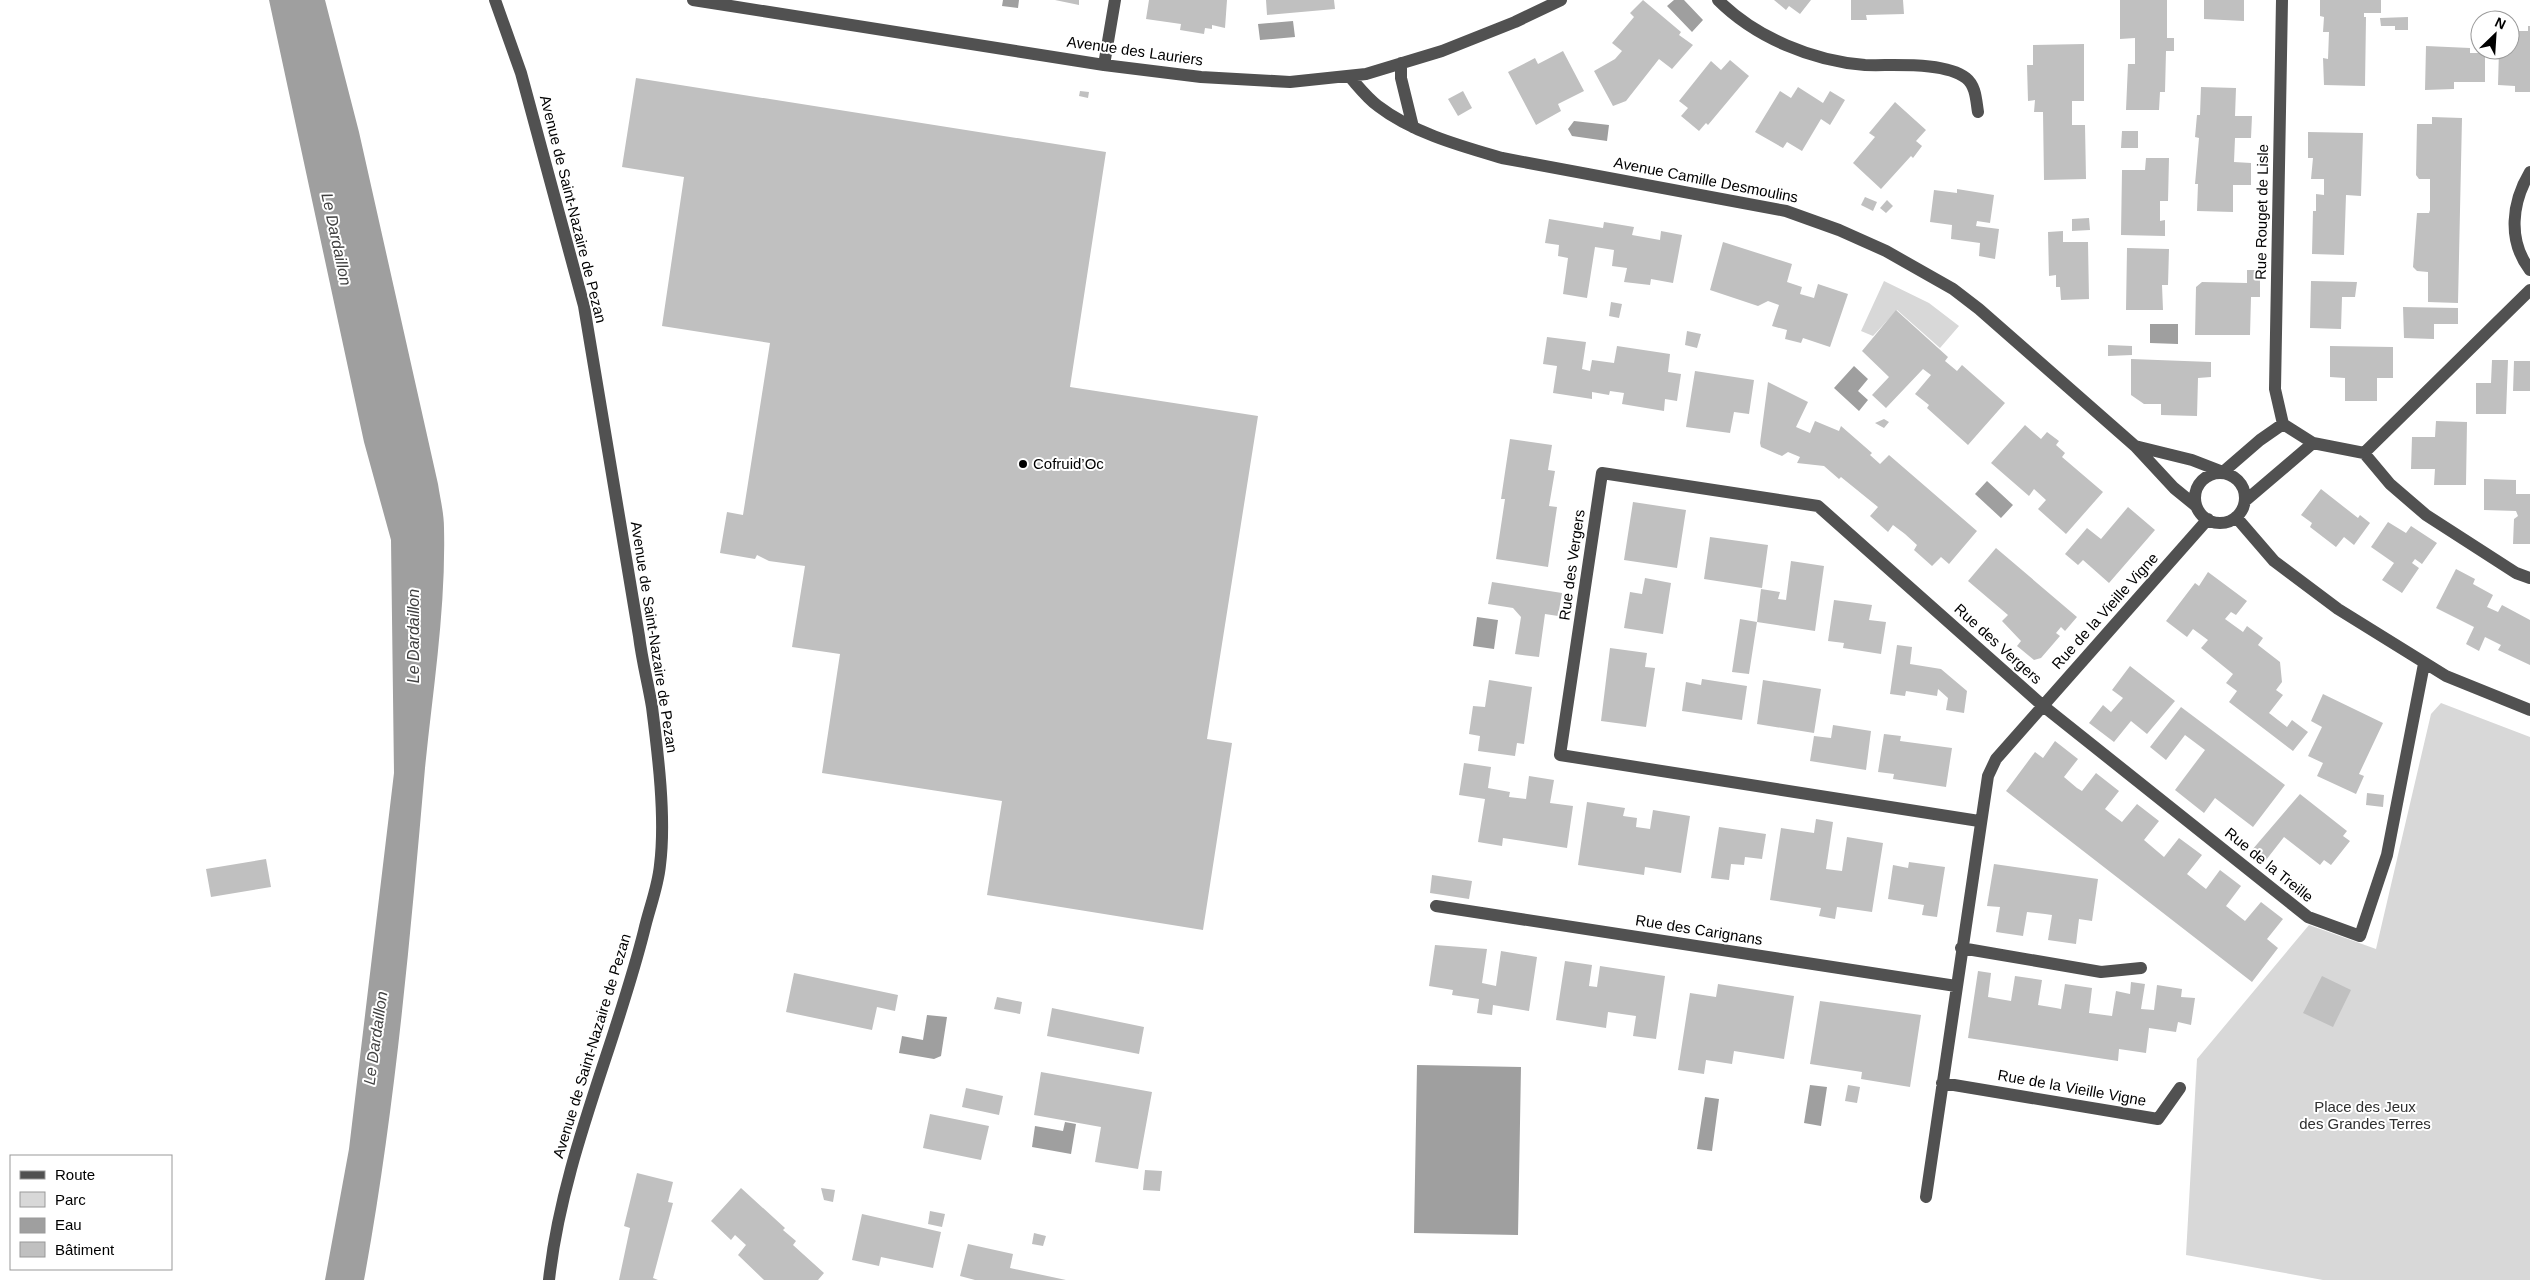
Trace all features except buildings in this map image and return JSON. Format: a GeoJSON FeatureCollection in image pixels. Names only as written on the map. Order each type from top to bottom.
{"type":"FeatureCollection","features":[{"type":"Feature","properties":{"kind":"street","name":"Avenue de Saint-Nazaire de Pezan"},"geometry":{"type":"LineString","coordinates":[[494,0],[521,72],[584,306],[643,669],[652,705],[661,796],[660,865],[635,965],[568,1186],[549,1280]]}},
{"type":"Feature","properties":{"kind":"street","name":"Avenue des Lauriers"},"geometry":{"type":"LineString","coordinates":[[693,0],[755,5],[1104,65],[1201,77],[1290,82],[1366,74],[1442,51],[1506,26],[1562,0]]}},
{"type":"Feature","properties":{"kind":"street"},"geometry":{"type":"LineString","coordinates":[[1104,65],[1115,0]]}},
{"type":"Feature","properties":{"kind":"street"},"geometry":{"type":"LineString","coordinates":[[1718,0],[1750,24],[1805,53],[1863,65],[1934,67],[1950,70],[1966,78],[1974,88],[1978,112]]}},
{"type":"Feature","properties":{"kind":"street","name":"Rue Rouget de Lisle"},"geometry":{"type":"LineString","coordinates":[[2282,0],[2275,389],[2283,424]]}},
{"type":"Feature","properties":{"kind":"street"},"geometry":{"type":"LineString","coordinates":[[1401,63],[1401,78],[1413,127]]}},
{"type":"Feature","properties":{"kind":"street","name":"Avenue Camille Desmoulins"},"geometry":{"type":"LineString","coordinates":[[1349,76],[1378,106],[1413,127],[1502,158],[1786,211],[1840,230],[1894,255],[1953,289],[1979,308],[2135,446],[2157,472],[2196,506]]}},
{"type":"Feature","properties":{"kind":"street"},"geometry":{"type":"LineString","coordinates":[[2530,172],[2521,187],[2515,208],[2514,229],[2518,248],[2530,270]]}},
{"type":"Feature","properties":{"kind":"street"},"geometry":{"type":"LineString","coordinates":[[2364,453],[2530,290]]}},
{"type":"Feature","properties":{"kind":"street"},"geometry":{"type":"LineString","coordinates":[[2313,443],[2245,501],[2236,518],[2218,523],[2208,519],[2196,506],[2197,487],[2203,479],[2212,474],[2223,472],[2283,424],[2313,443],[2364,453],[2390,484],[2426,515],[2516,573],[2530,578]]}},
{"type":"Feature","properties":{"kind":"street","name":"Avenue Camille Desmoulins"},"geometry":{"type":"LineString","coordinates":[[2135,446],[2192,460],[2223,472]]}},
{"type":"Feature","properties":{"kind":"street"},"geometry":{"type":"LineString","coordinates":[[2223,472],[2233,476],[2241,483],[2245,501]]}},
{"type":"Feature","properties":{"kind":"street","name":"Rue des Vergers"},"geometry":{"type":"LineString","coordinates":[[1979,821],[1560,755],[1602,473],[1818,506],[2042,705]]}},
{"type":"Feature","properties":{"kind":"street"},"geometry":{"type":"LineString","coordinates":[[2236,518],[2274,561],[2338,609],[2446,676],[2530,710]]}},
{"type":"Feature","properties":{"kind":"street","name":"Rue de la Vieille Vigne"},"geometry":{"type":"LineString","coordinates":[[1926,1197],[1979,821],[1988,776],[1996,758],[2208,519]]}},
{"type":"Feature","properties":{"kind":"street","name":"Rue de la Treille"},"geometry":{"type":"LineString","coordinates":[[2042,705],[2308,917],[2360,936],[2387,855],[2424,664]]}},
{"type":"Feature","properties":{"kind":"street","name":"Rue des Carignans"},"geometry":{"type":"LineString","coordinates":[[1436,906],[1956,986]]}},
{"type":"Feature","properties":{"kind":"street"},"geometry":{"type":"LineString","coordinates":[[1961,948],[2101,972],[2141,968]]}},
{"type":"Feature","properties":{"kind":"street","name":"Rue de la Vieille Vigne"},"geometry":{"type":"LineString","coordinates":[[1942,1083],[2158,1120],[2180,1088]]}},
{"type":"Feature","properties":{"kind":"green space"},"geometry":{"type":"Polygon","coordinates":[[[1884,281],[1929,303],[1959,326],[1940,348],[1897,310],[1873,336],[1861,331],[1884,281]]]}},
{"type":"Feature","properties":{"kind":"green space","name":"Place des Jeux des Grandes Terres"},"geometry":{"type":"Polygon","coordinates":[[[2441,703],[2530,737],[2530,1280],[2323,1280],[2186,1255],[2197,1059],[2309,925],[2376,949],[2431,714],[2441,703]]]}},
{"type":"Feature","properties":{"kind":"water","name":"Le Dardaillon"},"geometry":{"type":"Polygon","coordinates":[[[269,0],[325,0],[359,132],[438,484],[444,522],[441,618],[407,961],[393,1089],[364,1280],[325,1280],[349,1149],[394,773],[391,540],[364,442],[269,0]]]}},
{"type":"Feature","properties":{"kind":"water"},"geometry":{"type":"Polygon","coordinates":[[[1003,0],[1019,0],[1018,8],[1002,6],[1003,0]]]}},
{"type":"Feature","properties":{"kind":"water"},"geometry":{"type":"Polygon","coordinates":[[[1674,0],[1684,0],[1703,20],[1692,32],[1667,6],[1674,0]]]}},
{"type":"Feature","properties":{"kind":"water"},"geometry":{"type":"Polygon","coordinates":[[[1293,21],[1295,37],[1260,40],[1258,24],[1293,21]]]}},
{"type":"Feature","properties":{"kind":"water"},"geometry":{"type":"Polygon","coordinates":[[[1574,121],[1609,125],[1607,141],[1572,136],[1568,129],[1574,121]]]}},
{"type":"Feature","properties":{"kind":"water"},"geometry":{"type":"Polygon","coordinates":[[[2150,324],[2178,324],[2178,344],[2150,343],[2150,324]]]}},
{"type":"Feature","properties":{"kind":"water"},"geometry":{"type":"Polygon","coordinates":[[[1854,366],[1868,379],[1858,391],[1868,400],[1859,411],[1834,388],[1854,366]]]}},
{"type":"Feature","properties":{"kind":"water"},"geometry":{"type":"Polygon","coordinates":[[[1987,481],[2013,505],[2001,518],[1975,494],[1987,481]]]}},
{"type":"Feature","properties":{"kind":"water"},"geometry":{"type":"Polygon","coordinates":[[[1477,617],[1498,620],[1494,649],[1473,646],[1477,617]]]}},
{"type":"Feature","properties":{"kind":"water"},"geometry":{"type":"Polygon","coordinates":[[[927,1015],[947,1017],[941,1056],[934,1059],[899,1053],[902,1036],[923,1040],[927,1015]]]}},
{"type":"Feature","properties":{"kind":"water"},"geometry":{"type":"Polygon","coordinates":[[[1417,1065],[1521,1067],[1518,1235],[1414,1233],[1417,1065]]]}},
{"type":"Feature","properties":{"kind":"water"},"geometry":{"type":"Polygon","coordinates":[[[1810,1085],[1827,1087],[1821,1126],[1804,1123],[1810,1085]]]}},
{"type":"Feature","properties":{"kind":"water"},"geometry":{"type":"Polygon","coordinates":[[[1705,1097],[1719,1099],[1712,1151],[1697,1149],[1705,1097]]]}},
{"type":"Feature","properties":{"kind":"water"},"geometry":{"type":"Polygon","coordinates":[[[1065,1122],[1076,1124],[1071,1154],[1032,1147],[1035,1126],[1063,1131],[1065,1122]]]}},
{"type":"Feature","properties":{"kind":"place","name":"Cofruid’Oc"},"geometry":{"type":"Point","coordinates":[1023,464]}}]}
